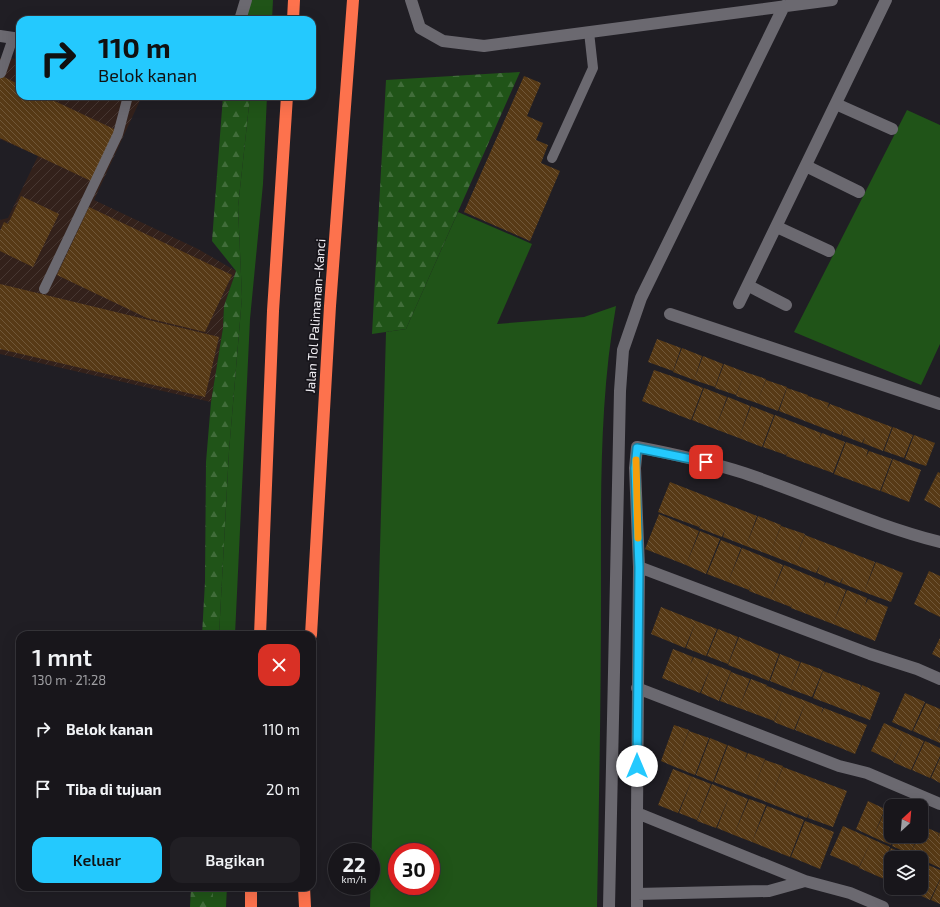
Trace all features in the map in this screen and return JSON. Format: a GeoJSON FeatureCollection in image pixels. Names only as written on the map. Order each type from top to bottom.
{"type":"FeatureCollection","features":[{"type":"Feature","properties":{"kind":"highway"},"geometry":{"type":"LineString","coordinates":[[293,16],[294,0]]}},
{"type":"Feature","properties":{"kind":"highway","name":"Jalan Tol Palimanan–Kanci"},"geometry":{"type":"LineString","coordinates":[[311,631],[330,306],[353,0]]}},
{"type":"Feature","properties":{"kind":"highway"},"geometry":{"type":"LineString","coordinates":[[260,631],[273,311],[287,100]]}},
{"type":"Feature","properties":{"kind":"highway"},"geometry":{"type":"LineString","coordinates":[[251,891],[251,907]]}},
{"type":"Feature","properties":{"kind":"highway"},"geometry":{"type":"LineString","coordinates":[[304,891],[305,907]]}},
{"type":"Feature","properties":{"kind":"street"},"geometry":{"type":"LineString","coordinates":[[241,16],[246,0]]}},
{"type":"Feature","properties":{"kind":"street"},"geometry":{"type":"LineString","coordinates":[[410,0],[420,28],[443,41],[484,46],[832,0]]}},
{"type":"Feature","properties":{"kind":"street"},"geometry":{"type":"LineString","coordinates":[[739,303],[749,286],[886,0]]}},
{"type":"Feature","properties":{"kind":"street"},"geometry":{"type":"LineString","coordinates":[[609,907],[620,391],[623,350],[641,298],[784,6]]}},
{"type":"Feature","properties":{"kind":"street"},"geometry":{"type":"LineString","coordinates":[[0,36],[16,38]]}},
{"type":"Feature","properties":{"kind":"street"},"geometry":{"type":"LineString","coordinates":[[836,104],[892,129]]}},
{"type":"Feature","properties":{"kind":"street"},"geometry":{"type":"LineString","coordinates":[[806,166],[859,192]]}},
{"type":"Feature","properties":{"kind":"street"},"geometry":{"type":"LineString","coordinates":[[777,227],[829,250]]}},
{"type":"Feature","properties":{"kind":"street"},"geometry":{"type":"LineString","coordinates":[[749,286],[786,305]]}},
{"type":"Feature","properties":{"kind":"street"},"geometry":{"type":"LineString","coordinates":[[670,314],[940,404]]}},
{"type":"Feature","properties":{"kind":"street"},"geometry":{"type":"LineString","coordinates":[[637,907],[636,814],[639,567],[635,468],[637,448],[693,458],[744,474],[907,534],[940,542]]}},
{"type":"Feature","properties":{"kind":"street"},"geometry":{"type":"LineString","coordinates":[[639,567],[870,654],[917,669],[940,679]]}},
{"type":"Feature","properties":{"kind":"street"},"geometry":{"type":"LineString","coordinates":[[637,688],[840,766],[867,773],[940,804]]}},
{"type":"Feature","properties":{"kind":"street"},"geometry":{"type":"LineString","coordinates":[[636,814],[805,881],[850,893],[883,907]]}},
{"type":"Feature","properties":{"kind":"street"},"geometry":{"type":"LineString","coordinates":[[637,894],[769,891],[805,881]]}},
{"type":"Feature","properties":{"kind":"lane"},"geometry":{"type":"LineString","coordinates":[[552,158],[593,68],[589,32]]}},
{"type":"Feature","properties":{"kind":"lane"},"geometry":{"type":"LineString","coordinates":[[2,72],[8,53],[16,38]]}},
{"type":"Feature","properties":{"kind":"lane"},"geometry":{"type":"LineString","coordinates":[[44,289],[118,134],[127,100]]}},
{"type":"Feature","properties":{"kind":"shaded area"},"geometry":{"type":"Polygon","coordinates":[[[0,58],[16,59],[16,100],[140,100],[94,200],[198,249],[236,271],[224,306],[223,328],[211,402],[0,354],[0,220],[8,218],[38,156],[0,139],[0,58]]]}},
{"type":"Feature","properties":{"kind":"green space"},"geometry":{"type":"Polygon","coordinates":[[[250,0],[273,0],[272,16],[247,16],[250,0]]]}},
{"type":"Feature","properties":{"kind":"green space"},"geometry":{"type":"Polygon","coordinates":[[[520,72],[406,329],[372,334],[386,80],[520,72]]]}},
{"type":"Feature","properties":{"kind":"green space"},"geometry":{"type":"Polygon","coordinates":[[[223,100],[250,100],[238,207],[242,297],[229,451],[219,631],[202,631],[205,582],[206,462],[211,402],[223,328],[224,306],[236,271],[212,241],[223,100]]]}},
{"type":"Feature","properties":{"kind":"green space"},"geometry":{"type":"Polygon","coordinates":[[[250,100],[267,100],[263,184],[250,319],[235,631],[219,631],[229,451],[242,297],[238,207],[250,100]]]}},
{"type":"Feature","properties":{"kind":"green space"},"geometry":{"type":"Polygon","coordinates":[[[907,110],[940,125],[940,344],[921,385],[794,332],[907,110]]]}},
{"type":"Feature","properties":{"kind":"green space"},"geometry":{"type":"Polygon","coordinates":[[[458,212],[532,244],[497,324],[584,317],[616,306],[606,378],[602,451],[597,907],[370,907],[370,895],[380,895],[380,843],[372,843],[386,332],[406,329],[458,212]]]}},
{"type":"Feature","properties":{"kind":"green space"},"geometry":{"type":"Polygon","coordinates":[[[191,891],[213,891],[213,907],[190,907],[191,891]]]}},
{"type":"Feature","properties":{"kind":"green space"},"geometry":{"type":"Polygon","coordinates":[[[213,891],[227,891],[226,907],[213,907],[213,891]]]}},
{"type":"Feature","properties":{"kind":"building"},"geometry":{"type":"Polygon","coordinates":[[[0,75],[16,83],[16,100],[52,100],[116,130],[91,181],[0,138],[0,75]]]}},
{"type":"Feature","properties":{"kind":"building"},"geometry":{"type":"Polygon","coordinates":[[[524,76],[541,83],[527,116],[543,123],[536,140],[548,145],[541,163],[560,171],[530,241],[464,212],[524,76]]]}},
{"type":"Feature","properties":{"kind":"building"},"geometry":{"type":"Polygon","coordinates":[[[21,196],[59,214],[33,267],[0,251],[0,231],[4,222],[8,224],[21,196]]]}},
{"type":"Feature","properties":{"kind":"building"},"geometry":{"type":"Polygon","coordinates":[[[89,207],[232,275],[205,332],[147,318],[57,275],[89,207]]]}},
{"type":"Feature","properties":{"kind":"building"},"geometry":{"type":"Polygon","coordinates":[[[0,284],[219,337],[205,397],[0,349],[0,284]]]}},
{"type":"Feature","properties":{"kind":"building"},"geometry":{"type":"Polygon","coordinates":[[[657,339],[681,348],[673,371],[648,362],[657,339]]]}},
{"type":"Feature","properties":{"kind":"building"},"geometry":{"type":"Polygon","coordinates":[[[682,348],[702,356],[694,380],[673,372],[682,348]]]}},
{"type":"Feature","properties":{"kind":"building"},"geometry":{"type":"Polygon","coordinates":[[[703,356],[723,364],[715,387],[694,380],[703,356]]]}},
{"type":"Feature","properties":{"kind":"building"},"geometry":{"type":"Polygon","coordinates":[[[724,364],[745,372],[736,395],[715,388],[724,364]]]}},
{"type":"Feature","properties":{"kind":"building"},"geometry":{"type":"Polygon","coordinates":[[[654,370],[680,379],[668,411],[642,401],[654,370]]]}},
{"type":"Feature","properties":{"kind":"building"},"geometry":{"type":"Polygon","coordinates":[[[745,372],[766,379],[757,403],[736,396],[745,372]]]}},
{"type":"Feature","properties":{"kind":"building"},"geometry":{"type":"Polygon","coordinates":[[[680,379],[703,388],[691,420],[668,411],[680,379]]]}},
{"type":"Feature","properties":{"kind":"building"},"geometry":{"type":"Polygon","coordinates":[[[766,380],[787,387],[778,411],[757,403],[766,380]]]}},
{"type":"Feature","properties":{"kind":"building"},"geometry":{"type":"Polygon","coordinates":[[[704,388],[727,397],[715,429],[692,420],[704,388]]]}},
{"type":"Feature","properties":{"kind":"building"},"geometry":{"type":"Polygon","coordinates":[[[787,388],[808,395],[806,401],[808,396],[829,403],[827,409],[830,404],[892,427],[883,451],[863,443],[865,437],[862,443],[842,435],[844,427],[841,435],[779,411],[787,388]]]}},
{"type":"Feature","properties":{"kind":"building"},"geometry":{"type":"Polygon","coordinates":[[[728,397],[750,406],[739,438],[715,429],[728,397]]]}},
{"type":"Feature","properties":{"kind":"building"},"geometry":{"type":"Polygon","coordinates":[[[751,406],[774,415],[762,447],[739,438],[751,406]]]}},
{"type":"Feature","properties":{"kind":"building"},"geometry":{"type":"Polygon","coordinates":[[[775,415],[821,433],[819,439],[822,433],[845,442],[833,473],[786,456],[789,450],[786,455],[763,447],[775,415]]]}},
{"type":"Feature","properties":{"kind":"building"},"geometry":{"type":"Polygon","coordinates":[[[893,427],[913,435],[904,458],[884,451],[893,427]]]}},
{"type":"Feature","properties":{"kind":"building"},"geometry":{"type":"Polygon","coordinates":[[[914,435],[935,443],[926,466],[905,459],[914,435]]]}},
{"type":"Feature","properties":{"kind":"building"},"geometry":{"type":"Polygon","coordinates":[[[846,442],[868,450],[866,457],[869,451],[892,459],[880,491],[834,474],[846,442]]]}},
{"type":"Feature","properties":{"kind":"building"},"geometry":{"type":"Polygon","coordinates":[[[893,459],[921,470],[909,502],[881,491],[893,459]]]}},
{"type":"Feature","properties":{"kind":"building"},"geometry":{"type":"Polygon","coordinates":[[[938,472],[940,473],[940,508],[924,500],[938,472]]]}},
{"type":"Feature","properties":{"kind":"building"},"geometry":{"type":"Polygon","coordinates":[[[670,482],[757,516],[746,546],[723,537],[725,529],[722,537],[699,528],[702,522],[699,527],[658,512],[670,482]]]}},
{"type":"Feature","properties":{"kind":"building"},"geometry":{"type":"Polygon","coordinates":[[[659,514],[699,531],[686,565],[645,549],[659,514]]]}},
{"type":"Feature","properties":{"kind":"building"},"geometry":{"type":"Polygon","coordinates":[[[758,516],[781,525],[770,555],[746,546],[758,516]]]}},
{"type":"Feature","properties":{"kind":"building"},"geometry":{"type":"Polygon","coordinates":[[[781,526],[805,534],[793,564],[770,555],[781,526]]]}},
{"type":"Feature","properties":{"kind":"building"},"geometry":{"type":"Polygon","coordinates":[[[700,531],[720,539],[706,574],[686,565],[700,531]]]}},
{"type":"Feature","properties":{"kind":"building"},"geometry":{"type":"Polygon","coordinates":[[[805,535],[875,562],[864,592],[841,583],[843,577],[840,583],[817,573],[820,565],[816,573],[793,564],[805,535]]]}},
{"type":"Feature","properties":{"kind":"building"},"geometry":{"type":"Polygon","coordinates":[[[721,540],[741,548],[728,582],[707,574],[721,540]]]}},
{"type":"Feature","properties":{"kind":"building"},"geometry":{"type":"Polygon","coordinates":[[[742,548],[783,565],[770,599],[749,591],[752,584],[749,590],[728,582],[742,548]]]}},
{"type":"Feature","properties":{"kind":"building"},"geometry":{"type":"Polygon","coordinates":[[[876,562],[903,573],[891,602],[864,592],[876,562]]]}},
{"type":"Feature","properties":{"kind":"building"},"geometry":{"type":"Polygon","coordinates":[[[784,565],[825,582],[823,588],[826,582],[846,590],[833,624],[791,608],[793,601],[791,607],[770,599],[784,565]]]}},
{"type":"Feature","properties":{"kind":"building"},"geometry":{"type":"Polygon","coordinates":[[[929,571],[940,576],[940,617],[914,604],[929,571]]]}},
{"type":"Feature","properties":{"kind":"building"},"geometry":{"type":"Polygon","coordinates":[[[847,590],[867,598],[865,605],[868,599],[888,607],[875,641],[833,624],[847,590]]]}},
{"type":"Feature","properties":{"kind":"building"},"geometry":{"type":"Polygon","coordinates":[[[661,607],[696,621],[685,648],[651,634],[661,607]]]}},
{"type":"Feature","properties":{"kind":"building"},"geometry":{"type":"Polygon","coordinates":[[[696,621],[717,629],[706,656],[686,648],[696,621]]]}},
{"type":"Feature","properties":{"kind":"building"},"geometry":{"type":"Polygon","coordinates":[[[718,629],[738,637],[728,664],[707,656],[718,629]]]}},
{"type":"Feature","properties":{"kind":"building"},"geometry":{"type":"Polygon","coordinates":[[[739,637],[779,654],[769,681],[728,665],[739,637]]]}},
{"type":"Feature","properties":{"kind":"building"},"geometry":{"type":"Polygon","coordinates":[[[940,638],[940,658],[932,654],[940,638]]]}},
{"type":"Feature","properties":{"kind":"building"},"geometry":{"type":"Polygon","coordinates":[[[673,649],[693,657],[690,665],[694,657],[712,664],[700,693],[662,678],[673,649]]]}},
{"type":"Feature","properties":{"kind":"building"},"geometry":{"type":"Polygon","coordinates":[[[780,654],[800,662],[790,689],[770,681],[780,654]]]}},
{"type":"Feature","properties":{"kind":"building"},"geometry":{"type":"Polygon","coordinates":[[[801,662],[823,670],[812,697],[790,689],[801,662]]]}},
{"type":"Feature","properties":{"kind":"building"},"geometry":{"type":"Polygon","coordinates":[[[712,664],[731,671],[719,701],[701,693],[712,664]]]}},
{"type":"Feature","properties":{"kind":"building"},"geometry":{"type":"Polygon","coordinates":[[[823,671],[861,685],[859,693],[862,685],[880,693],[870,720],[813,698],[823,671]]]}},
{"type":"Feature","properties":{"kind":"building"},"geometry":{"type":"Polygon","coordinates":[[[731,672],[750,679],[739,708],[720,701],[731,672]]]}},
{"type":"Feature","properties":{"kind":"building"},"geometry":{"type":"Polygon","coordinates":[[[751,679],[767,685],[764,691],[767,686],[785,693],[774,721],[739,708],[751,679]]]}},
{"type":"Feature","properties":{"kind":"building"},"geometry":{"type":"Polygon","coordinates":[[[785,693],[806,701],[794,730],[774,722],[785,693]]]}},
{"type":"Feature","properties":{"kind":"building"},"geometry":{"type":"Polygon","coordinates":[[[905,693],[925,702],[912,731],[892,722],[905,693]]]}},
{"type":"Feature","properties":{"kind":"building"},"geometry":{"type":"Polygon","coordinates":[[[806,701],[823,708],[821,714],[824,708],[847,717],[836,746],[795,730],[806,701]]]}},
{"type":"Feature","properties":{"kind":"building"},"geometry":{"type":"Polygon","coordinates":[[[926,703],[940,709],[940,724],[933,740],[913,731],[926,703]]]}},
{"type":"Feature","properties":{"kind":"building"},"geometry":{"type":"Polygon","coordinates":[[[847,717],[867,725],[855,754],[836,746],[847,717]]]}},
{"type":"Feature","properties":{"kind":"building"},"geometry":{"type":"Polygon","coordinates":[[[884,723],[906,733],[893,761],[871,751],[884,723]]]}},
{"type":"Feature","properties":{"kind":"building"},"geometry":{"type":"Polygon","coordinates":[[[674,725],[689,730],[675,767],[661,761],[674,725]]]}},
{"type":"Feature","properties":{"kind":"building"},"geometry":{"type":"Polygon","coordinates":[[[940,725],[940,743],[933,740],[940,725]]]}},
{"type":"Feature","properties":{"kind":"building"},"geometry":{"type":"Polygon","coordinates":[[[689,731],[709,738],[695,775],[675,767],[689,731]]]}},
{"type":"Feature","properties":{"kind":"building"},"geometry":{"type":"Polygon","coordinates":[[[906,733],[924,741],[911,770],[893,762],[906,733]]]}},
{"type":"Feature","properties":{"kind":"building"},"geometry":{"type":"Polygon","coordinates":[[[710,738],[727,745],[713,782],[696,775],[710,738]]]}},
{"type":"Feature","properties":{"kind":"building"},"geometry":{"type":"Polygon","coordinates":[[[925,741],[940,748],[940,756],[930,778],[912,770],[925,741]]]}},
{"type":"Feature","properties":{"kind":"building"},"geometry":{"type":"Polygon","coordinates":[[[728,745],[747,753],[744,762],[748,753],[765,759],[751,796],[714,782],[728,745]]]}},
{"type":"Feature","properties":{"kind":"building"},"geometry":{"type":"Polygon","coordinates":[[[940,758],[940,783],[931,778],[940,758]]]}},
{"type":"Feature","properties":{"kind":"building"},"geometry":{"type":"Polygon","coordinates":[[[765,760],[783,766],[769,803],[751,796],[765,760]]]}},
{"type":"Feature","properties":{"kind":"building"},"geometry":{"type":"Polygon","coordinates":[[[783,767],[847,791],[833,827],[808,818],[810,811],[807,818],[769,803],[783,767]]]}},
{"type":"Feature","properties":{"kind":"building"},"geometry":{"type":"Polygon","coordinates":[[[673,769],[693,777],[678,813],[658,805],[673,769]]]}},
{"type":"Feature","properties":{"kind":"building"},"geometry":{"type":"Polygon","coordinates":[[[693,777],[711,784],[697,820],[679,813],[693,777]]]}},
{"type":"Feature","properties":{"kind":"building"},"geometry":{"type":"Polygon","coordinates":[[[712,784],[731,792],[716,828],[697,821],[712,784]]]}},
{"type":"Feature","properties":{"kind":"building"},"geometry":{"type":"Polygon","coordinates":[[[731,792],[748,799],[734,835],[717,828],[731,792]]]}},
{"type":"Feature","properties":{"kind":"building"},"geometry":{"type":"Polygon","coordinates":[[[749,799],[766,805],[752,842],[734,835],[749,799]]]}},
{"type":"Feature","properties":{"kind":"building"},"geometry":{"type":"Polygon","coordinates":[[[868,801],[884,809],[873,837],[856,829],[868,801]]]}},
{"type":"Feature","properties":{"kind":"building"},"geometry":{"type":"Polygon","coordinates":[[[767,806],[786,813],[772,850],[752,842],[767,806]]]}},
{"type":"Feature","properties":{"kind":"building"},"geometry":{"type":"Polygon","coordinates":[[[786,813],[804,820],[790,857],[772,850],[786,813]]]}},
{"type":"Feature","properties":{"kind":"building"},"geometry":{"type":"Polygon","coordinates":[[[884,813],[884,842],[873,837],[884,813]]]}},
{"type":"Feature","properties":{"kind":"building"},"geometry":{"type":"Polygon","coordinates":[[[805,821],[834,832],[820,869],[791,857],[805,821]]]}},
{"type":"Feature","properties":{"kind":"building"},"geometry":{"type":"Polygon","coordinates":[[[843,826],[872,839],[859,867],[830,855],[843,826]]]}},
{"type":"Feature","properties":{"kind":"building"},"geometry":{"type":"Polygon","coordinates":[[[928,828],[939,833],[937,839],[940,832],[940,868],[928,862],[928,851],[912,851],[916,843],[928,843],[928,828]]]}},
{"type":"Feature","properties":{"kind":"building"},"geometry":{"type":"Polygon","coordinates":[[[872,839],[890,847],[889,851],[884,851],[884,879],[859,868],[872,839]]]}},
{"type":"Feature","properties":{"kind":"building"},"geometry":{"type":"Polygon","coordinates":[[[893,843],[915,843],[911,851],[903,851],[892,846],[893,843]]]}},
{"type":"Feature","properties":{"kind":"building"},"geometry":{"type":"Polygon","coordinates":[[[891,848],[898,851],[890,851],[891,848]]]}},
{"type":"Feature","properties":{"kind":"building"},"geometry":{"type":"Polygon","coordinates":[[[928,865],[940,870],[940,879],[930,900],[919,895],[928,895],[928,865]]]}},
{"type":"Feature","properties":{"kind":"building"},"geometry":{"type":"Polygon","coordinates":[[[940,880],[940,904],[931,900],[940,880]]]}},
{"type":"Feature","properties":{"kind":"slow traffic"},"geometry":{"type":"LineString","coordinates":[[636,460],[635,468],[638,538]]}},
{"type":"Feature","properties":{"kind":"route"},"geometry":{"type":"LineString","coordinates":[[637,766],[639,567],[635,468],[637,448],[693,458],[706,462]]}}]}
